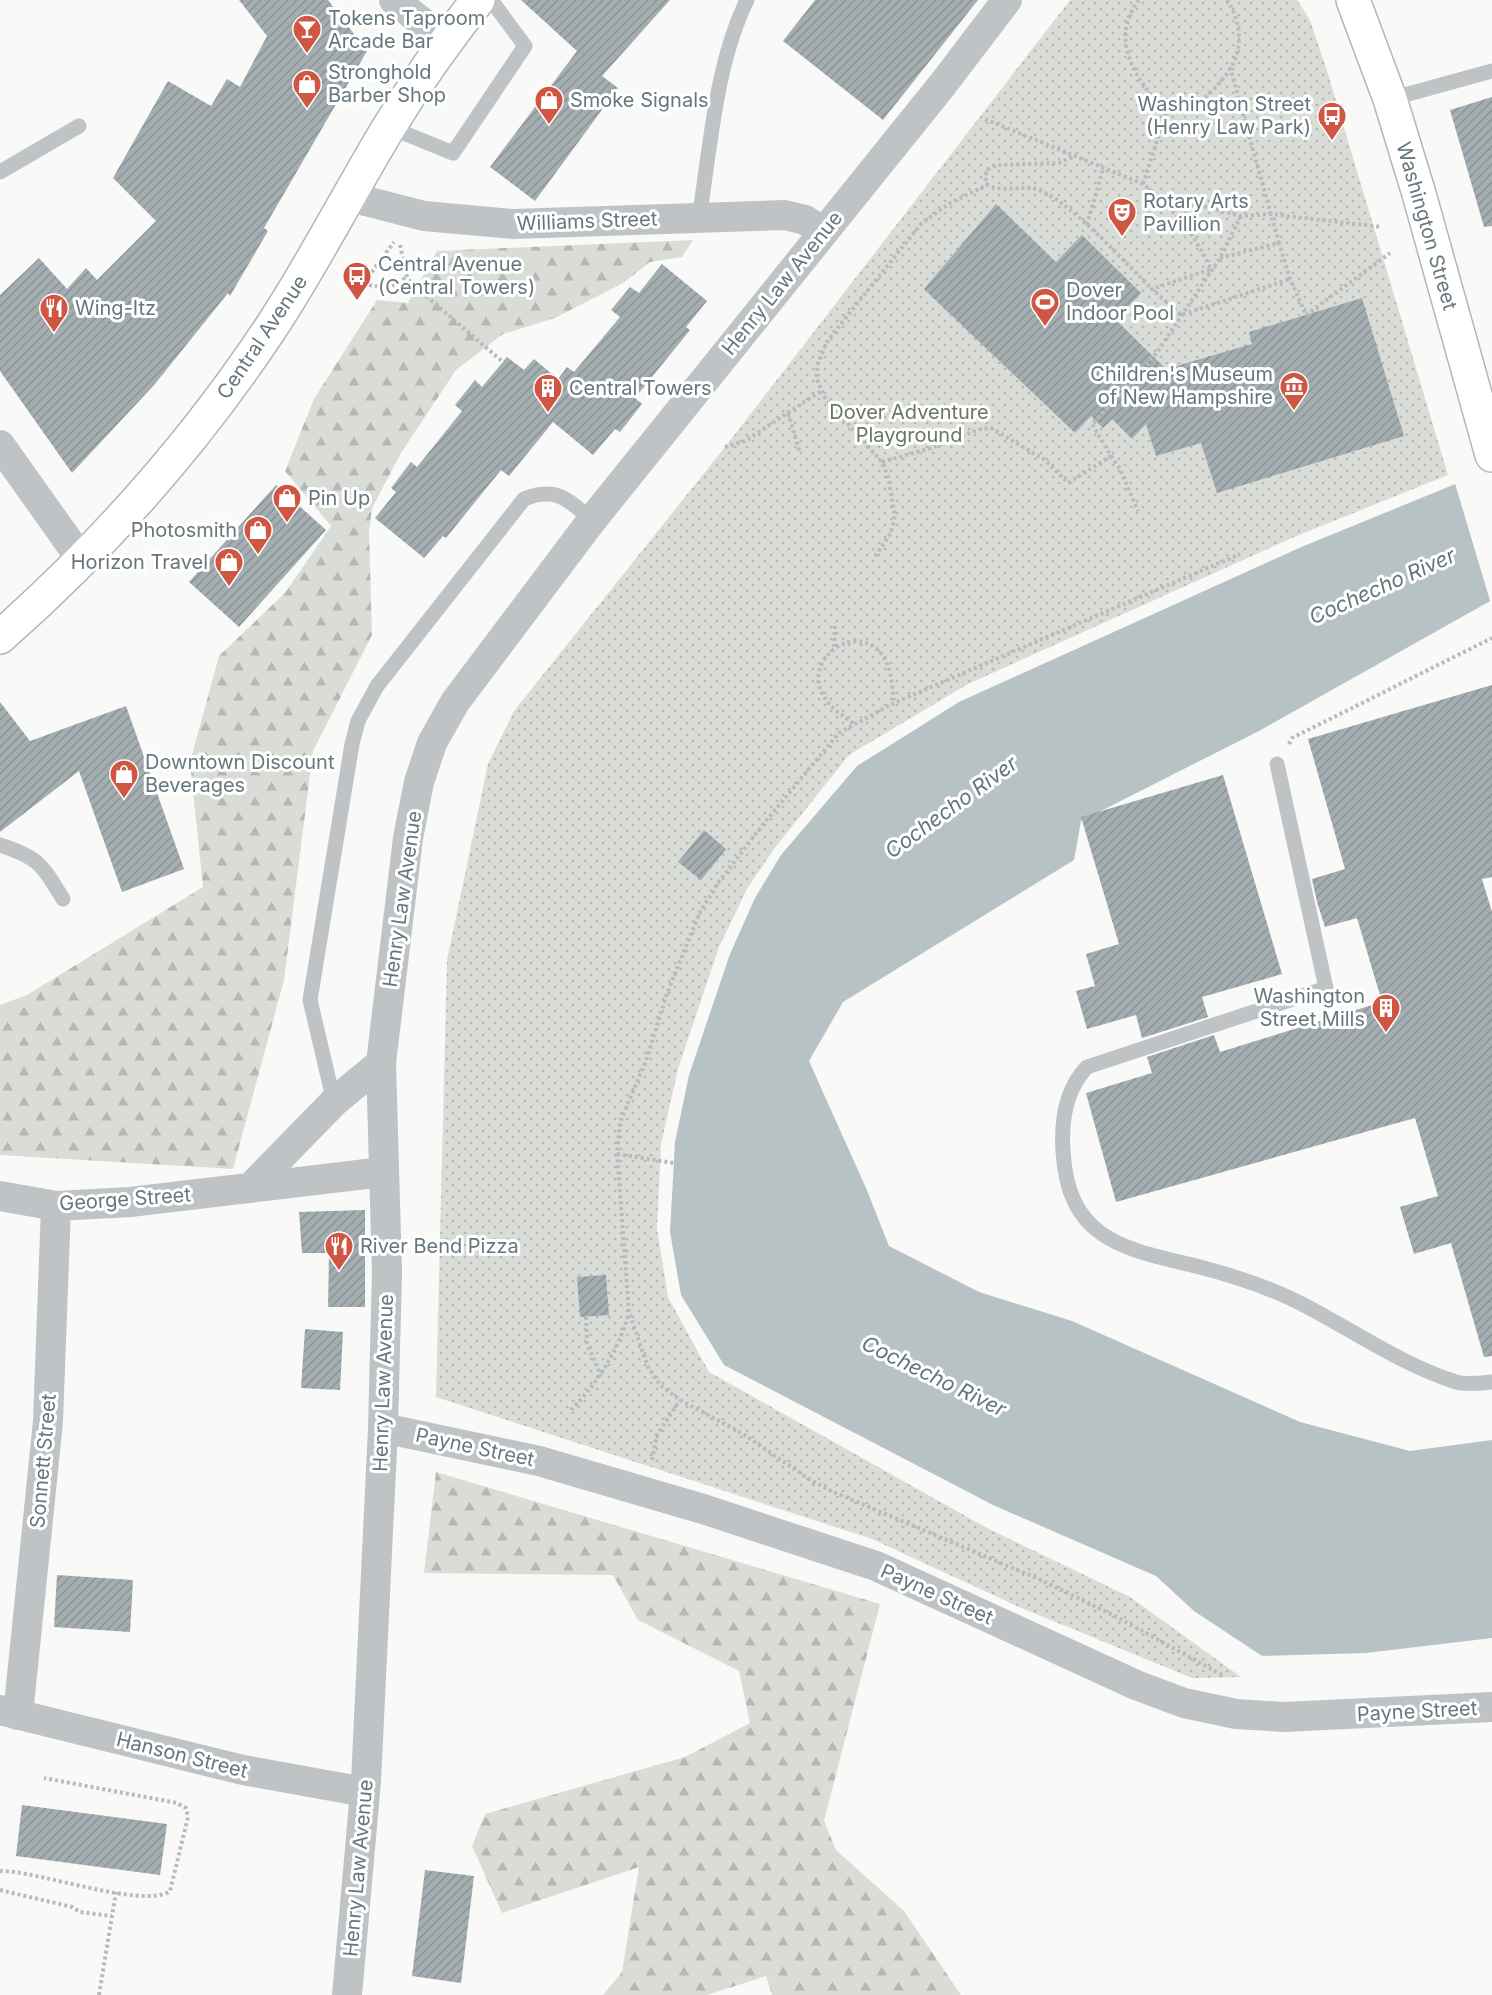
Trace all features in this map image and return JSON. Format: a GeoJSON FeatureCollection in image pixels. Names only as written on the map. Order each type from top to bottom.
{"type":"FeatureCollection","features":[{"type":"Feature","properties":{"kind":"main road","name":"Central Avenue"},"geometry":{"type":"LineString","coordinates":[[0,638],[81,559],[164,470],[219,401],[271,327],[350,197],[389,127],[446,41],[478,0]]}},
{"type":"Feature","properties":{"kind":"main road","name":"Washington Street"},"geometry":{"type":"LineString","coordinates":[[1353,0],[1390,99],[1491,450]]}},
{"type":"Feature","properties":{"kind":"street"},"geometry":{"type":"LineString","coordinates":[[394,0],[446,41]]}},
{"type":"Feature","properties":{"kind":"street","name":"Henry Law Avenue"},"geometry":{"type":"LineString","coordinates":[[347,1995],[365,1792],[383,1428],[387,1272],[381,1063],[408,838],[419,782],[432,743],[468,684],[592,520],[943,84],[1006,0]]}},
{"type":"Feature","properties":{"kind":"street","name":"Williams Street"},"geometry":{"type":"LineString","coordinates":[[350,197],[424,216],[470,222],[513,224],[785,215],[805,220],[824,232]]}},
{"type":"Feature","properties":{"kind":"street"},"geometry":{"type":"LineString","coordinates":[[0,445],[81,559]]}},
{"type":"Feature","properties":{"kind":"street"},"geometry":{"type":"LineString","coordinates":[[250,1188],[334,1102],[381,1063]]}},
{"type":"Feature","properties":{"kind":"street","name":"George Street"},"geometry":{"type":"LineString","coordinates":[[0,1196],[56,1206],[130,1202],[383,1172]]}},
{"type":"Feature","properties":{"kind":"street","name":"Sonnett Street"},"geometry":{"type":"LineString","coordinates":[[9,1712],[48,1421],[56,1206]]}},
{"type":"Feature","properties":{"kind":"street","name":"Payne Street"},"geometry":{"type":"LineString","coordinates":[[383,1428],[539,1461],[703,1509],[876,1566],[1136,1685],[1184,1703],[1236,1714],[1284,1717],[1492,1707]]}},
{"type":"Feature","properties":{"kind":"street","name":"Hanson Street"},"geometry":{"type":"LineString","coordinates":[[9,1712],[243,1770],[365,1792]]}},
{"type":"Feature","properties":{"kind":"lane"},"geometry":{"type":"LineString","coordinates":[[389,127],[453,153],[525,46],[491,0]]}},
{"type":"Feature","properties":{"kind":"lane"},"geometry":{"type":"LineString","coordinates":[[699,218],[724,64],[736,24],[747,0]]}},
{"type":"Feature","properties":{"kind":"lane"},"geometry":{"type":"LineString","coordinates":[[1390,99],[1492,71]]}},
{"type":"Feature","properties":{"kind":"lane"},"geometry":{"type":"LineString","coordinates":[[0,172],[79,126]]}},
{"type":"Feature","properties":{"kind":"lane"},"geometry":{"type":"LineString","coordinates":[[334,1102],[310,1000],[352,744],[358,720],[377,686],[524,499],[549,493],[562,495],[592,520]]}},
{"type":"Feature","properties":{"kind":"lane"},"geometry":{"type":"LineString","coordinates":[[1277,764],[1326,988],[1087,1067],[1076,1079],[1067,1103],[1062,1135],[1064,1166],[1070,1197],[1096,1231],[1114,1243],[1133,1251],[1212,1270],[1292,1299],[1427,1370],[1458,1383],[1492,1382]]}},
{"type":"Feature","properties":{"kind":"lane"},"geometry":{"type":"LineString","coordinates":[[0,845],[32,857],[42,865],[63,899]]}},
{"type":"Feature","properties":{"kind":"path"},"geometry":{"type":"LineString","coordinates":[[1139,0],[1128,16],[1125,50],[1143,86],[1167,110],[1179,110],[1202,100],[1230,67],[1237,55],[1238,24],[1227,0]]}},
{"type":"Feature","properties":{"kind":"path"},"geometry":{"type":"LineString","coordinates":[[1230,67],[1270,214],[1290,279],[1306,315],[1390,253]]}},
{"type":"Feature","properties":{"kind":"path"},"geometry":{"type":"LineString","coordinates":[[1143,184],[1167,110]]}},
{"type":"Feature","properties":{"kind":"path"},"geometry":{"type":"LineString","coordinates":[[985,119],[1072,157],[1143,184],[1162,199],[1196,239],[1211,269]]}},
{"type":"Feature","properties":{"kind":"path"},"geometry":{"type":"LineString","coordinates":[[987,185],[985,176],[988,169],[996,165],[1059,162],[1072,157]]}},
{"type":"Feature","properties":{"kind":"path"},"geometry":{"type":"LineString","coordinates":[[1087,225],[1103,169]]}},
{"type":"Feature","properties":{"kind":"path"},"geometry":{"type":"LineString","coordinates":[[875,556],[891,533],[895,516],[893,495],[882,462],[821,391],[816,377],[821,352],[901,248],[933,213],[987,185],[1004,191],[1030,188],[1041,190],[1087,225],[1181,315]]}},
{"type":"Feature","properties":{"kind":"path"},"geometry":{"type":"LineString","coordinates":[[1162,199],[1178,200],[1241,216],[1270,214],[1382,227]]}},
{"type":"Feature","properties":{"kind":"path"},"geometry":{"type":"LineString","coordinates":[[1138,511],[1120,469],[1092,424],[1156,354],[1220,258],[1241,216]]}},
{"type":"Feature","properties":{"kind":"path"},"geometry":{"type":"LineString","coordinates":[[363,284],[393,242],[399,242],[406,277],[411,283],[503,362]]}},
{"type":"Feature","properties":{"kind":"path"},"geometry":{"type":"LineString","coordinates":[[1220,258],[1279,243]]}},
{"type":"Feature","properties":{"kind":"path"},"geometry":{"type":"LineString","coordinates":[[1152,289],[1211,269]]}},
{"type":"Feature","properties":{"kind":"path"},"geometry":{"type":"LineString","coordinates":[[355,279],[363,284],[388,288],[406,277]]}},
{"type":"Feature","properties":{"kind":"path"},"geometry":{"type":"LineString","coordinates":[[1181,315],[1290,279]]}},
{"type":"Feature","properties":{"kind":"path"},"geometry":{"type":"LineString","coordinates":[[725,447],[745,441],[821,391]]}},
{"type":"Feature","properties":{"kind":"path"},"geometry":{"type":"LineString","coordinates":[[788,413],[800,453]]}},
{"type":"Feature","properties":{"kind":"path"},"geometry":{"type":"LineString","coordinates":[[882,462],[931,448],[981,429],[991,428],[1045,460],[1068,483],[1111,456]]}},
{"type":"Feature","properties":{"kind":"path"},"geometry":{"type":"LineString","coordinates":[[1228,1678],[1115,1616],[1041,1580],[831,1491],[809,1479],[743,1434],[680,1400],[660,1385],[648,1367],[629,1312],[617,1155],[620,1122],[646,1061],[666,996],[699,914],[718,883],[798,780],[838,733],[894,703],[1240,554]]}},
{"type":"Feature","properties":{"kind":"path"},"geometry":{"type":"LineString","coordinates":[[834,647],[836,626]]}},
{"type":"Feature","properties":{"kind":"path"},"geometry":{"type":"LineString","coordinates":[[1277,764],[1292,738],[1492,638]]}},
{"type":"Feature","properties":{"kind":"path"},"geometry":{"type":"LineString","coordinates":[[854,723],[832,707],[821,694],[818,677],[823,659],[834,647],[851,643],[866,644],[878,649],[891,674],[894,703]]}},
{"type":"Feature","properties":{"kind":"path"},"geometry":{"type":"LineString","coordinates":[[617,1155],[674,1163]]}},
{"type":"Feature","properties":{"kind":"path"},"geometry":{"type":"LineString","coordinates":[[571,1410],[601,1377],[621,1341],[629,1312]]}},
{"type":"Feature","properties":{"kind":"path"},"geometry":{"type":"LineString","coordinates":[[586,1317],[586,1343],[601,1377]]}},
{"type":"Feature","properties":{"kind":"path"},"geometry":{"type":"LineString","coordinates":[[644,1493],[657,1435],[680,1400]]}},
{"type":"Feature","properties":{"kind":"path"},"geometry":{"type":"LineString","coordinates":[[0,1871],[116,1892],[163,1896],[170,1891],[188,1818],[186,1808],[177,1803],[44,1778]]}},
{"type":"Feature","properties":{"kind":"path"},"geometry":{"type":"LineString","coordinates":[[0,1890],[72,1906],[80,1912],[112,1916]]}},
{"type":"Feature","properties":{"kind":"path"},"geometry":{"type":"LineString","coordinates":[[99,1995],[116,1892]]}},
{"type":"Feature","properties":{"kind":"green space","name":"Dover Adventure Playground"},"geometry":{"type":"Polygon","coordinates":[[[1070,0],[1297,0],[1310,20],[1328,74],[1448,475],[1294,537],[968,684],[849,755],[774,849],[747,889],[719,947],[678,1069],[661,1144],[657,1229],[668,1297],[709,1372],[987,1528],[1130,1597],[1241,1677],[1192,1678],[1019,1607],[872,1539],[436,1397],[447,960],[488,764],[514,711],[725,447],[1070,0]]]}},
{"type":"Feature","properties":{"kind":"green space"},"geometry":{"type":"Polygon","coordinates":[[[693,240],[682,257],[650,262],[623,283],[555,318],[503,334],[456,370],[401,453],[372,508],[369,532],[372,635],[313,751],[284,980],[233,1169],[0,1155],[0,1005],[27,995],[203,887],[190,762],[219,656],[285,593],[331,526],[285,471],[314,399],[377,300],[408,303],[437,251],[693,240]]]}},
{"type":"Feature","properties":{"kind":"green space"},"geometry":{"type":"Polygon","coordinates":[[[436,1472],[880,1604],[824,1821],[836,1850],[904,1911],[961,1995],[772,1995],[766,1976],[707,1995],[603,1995],[622,1972],[639,1867],[502,1913],[472,1846],[485,1814],[685,1757],[750,1723],[739,1671],[638,1620],[613,1575],[424,1573],[436,1472]]]}},
{"type":"Feature","properties":{"kind":"water","name":"Cochecho River"},"geometry":{"type":"Polygon","coordinates":[[[1492,469],[1492,600],[1259,731],[1081,821],[1074,860],[843,1002],[809,1061],[866,1188],[889,1246],[979,1292],[1072,1321],[1300,1422],[1410,1451],[1492,1440],[1492,1638],[1366,1653],[1262,1656],[1194,1611],[1156,1576],[993,1505],[724,1365],[681,1295],[670,1232],[675,1142],[689,1075],[730,954],[755,898],[781,855],[857,766],[959,702],[1299,548],[1492,469]]]}},
{"type":"Feature","properties":{"kind":"pier"},"geometry":{"type":"Polygon","coordinates":[[[1492,466],[1492,604],[1491,604],[1454,480],[1492,466]]]}},
{"type":"Feature","properties":{"kind":"building"},"geometry":{"type":"Polygon","coordinates":[[[239,0],[328,0],[367,51],[264,228],[268,231],[230,296],[228,293],[155,384],[72,473],[0,371],[0,295],[39,258],[67,289],[86,268],[97,280],[156,221],[113,178],[168,81],[211,106],[227,79],[240,87],[267,36],[239,0]]]}},
{"type":"Feature","properties":{"kind":"building"},"geometry":{"type":"Polygon","coordinates":[[[521,0],[670,0],[602,76],[618,88],[535,201],[490,167],[577,51],[521,0]]]}},
{"type":"Feature","properties":{"kind":"building"},"geometry":{"type":"Polygon","coordinates":[[[815,0],[978,0],[883,120],[783,41],[815,0]]]}},
{"type":"Feature","properties":{"kind":"building"},"geometry":{"type":"Polygon","coordinates":[[[1492,97],[1492,226],[1484,227],[1450,110],[1492,97]]]}},
{"type":"Feature","properties":{"kind":"building"},"geometry":{"type":"Polygon","coordinates":[[[996,204],[1056,262],[1082,235],[1141,293],[1116,320],[1166,369],[1252,344],[1249,332],[1362,298],[1404,436],[1217,493],[1201,443],[1156,456],[1146,424],[1132,439],[1112,419],[1103,428],[1091,416],[1075,433],[924,289],[996,204]]]}},
{"type":"Feature","properties":{"kind":"building","name":"Central Towers"},"geometry":{"type":"Polygon","coordinates":[[[662,264],[707,301],[686,327],[690,330],[635,398],[642,404],[620,432],[615,429],[593,455],[553,422],[509,476],[501,470],[446,538],[443,536],[424,558],[375,518],[396,492],[391,488],[411,462],[417,467],[462,411],[455,405],[475,380],[482,387],[507,357],[524,370],[534,359],[558,379],[567,367],[574,372],[620,317],[611,310],[630,287],[639,293],[662,264]]]}},
{"type":"Feature","properties":{"kind":"building"},"geometry":{"type":"Polygon","coordinates":[[[276,485],[326,530],[239,627],[189,582],[276,485]]]}},
{"type":"Feature","properties":{"kind":"building","name":"Washington Street Mills"},"geometry":{"type":"Polygon","coordinates":[[[1492,685],[1492,877],[1482,879],[1492,912],[1492,1356],[1484,1357],[1451,1243],[1414,1254],[1400,1207],[1438,1196],[1415,1118],[1116,1202],[1086,1093],[1152,1073],[1147,1057],[1214,1035],[1220,1052],[1382,1002],[1357,918],[1325,927],[1317,902],[1312,879],[1345,869],[1308,739],[1492,685]]]}},
{"type":"Feature","properties":{"kind":"building","name":"Downtown Discount Beverages"},"geometry":{"type":"Polygon","coordinates":[[[0,702],[30,741],[126,706],[184,869],[122,892],[79,771],[0,832],[0,702]]]}},
{"type":"Feature","properties":{"kind":"building","name":"Washington Street Mills"},"geometry":{"type":"Polygon","coordinates":[[[1223,775],[1282,974],[1202,997],[1208,1017],[1142,1038],[1136,1015],[1087,1029],[1076,991],[1095,986],[1086,954],[1119,944],[1081,817],[1223,775]]]}},
{"type":"Feature","properties":{"kind":"building"},"geometry":{"type":"Polygon","coordinates":[[[704,830],[726,849],[701,880],[678,862],[704,830]]]}},
{"type":"Feature","properties":{"kind":"building"},"geometry":{"type":"Polygon","coordinates":[[[365,1210],[365,1307],[328,1307],[329,1253],[302,1253],[299,1212],[365,1210]]]}},
{"type":"Feature","properties":{"kind":"building"},"geometry":{"type":"Polygon","coordinates":[[[606,1275],[609,1315],[580,1317],[577,1277],[606,1275]]]}},
{"type":"Feature","properties":{"kind":"building"},"geometry":{"type":"Polygon","coordinates":[[[305,1329],[343,1332],[340,1390],[301,1388],[305,1329]]]}},
{"type":"Feature","properties":{"kind":"building"},"geometry":{"type":"Polygon","coordinates":[[[57,1575],[133,1580],[130,1632],[54,1627],[57,1575]]]}},
{"type":"Feature","properties":{"kind":"building"},"geometry":{"type":"Polygon","coordinates":[[[22,1805],[167,1824],[160,1875],[16,1856],[22,1805]]]}},
{"type":"Feature","properties":{"kind":"building"},"geometry":{"type":"Polygon","coordinates":[[[425,1870],[474,1876],[461,1983],[412,1976],[425,1870]]]}},
{"type":"Feature","properties":{"kind":"place","name":"Tokens Taproom Arcade Bar"},"geometry":{"type":"Point","coordinates":[307,54]}},
{"type":"Feature","properties":{"kind":"place","name":"Stronghold Barber Shop"},"geometry":{"type":"Point","coordinates":[307,110]}},
{"type":"Feature","properties":{"kind":"place","name":"Smoke Signals"},"geometry":{"type":"Point","coordinates":[549,126]}},
{"type":"Feature","properties":{"kind":"place","name":"Washington Street (Henry Law Park)"},"geometry":{"type":"Point","coordinates":[1332,142]}},
{"type":"Feature","properties":{"kind":"place","name":"Rotary Arts Pavillion"},"geometry":{"type":"Point","coordinates":[1122,238]}},
{"type":"Feature","properties":{"kind":"place","name":"Central Avenue (Central Towers)"},"geometry":{"type":"Point","coordinates":[357,302]}},
{"type":"Feature","properties":{"kind":"place","name":"Dover Indoor Pool"},"geometry":{"type":"Point","coordinates":[1045,328]}},
{"type":"Feature","properties":{"kind":"place","name":"Wing-Itz"},"geometry":{"type":"Point","coordinates":[54,334]}},
{"type":"Feature","properties":{"kind":"place","name":"Children's Museum of New Hampshire"},"geometry":{"type":"Point","coordinates":[1294,412]}},
{"type":"Feature","properties":{"kind":"place","name":"Central Towers"},"geometry":{"type":"Point","coordinates":[548,414]}},
{"type":"Feature","properties":{"kind":"place","name":"Pin Up"},"geometry":{"type":"Point","coordinates":[287,524]}},
{"type":"Feature","properties":{"kind":"place","name":"Photosmith"},"geometry":{"type":"Point","coordinates":[258,556]}},
{"type":"Feature","properties":{"kind":"place","name":"Horizon Travel"},"geometry":{"type":"Point","coordinates":[229,588]}},
{"type":"Feature","properties":{"kind":"place","name":"Downtown Discount Beverages"},"geometry":{"type":"Point","coordinates":[124,800]}},
{"type":"Feature","properties":{"kind":"place","name":"Washington Street Mills"},"geometry":{"type":"Point","coordinates":[1386,1034]}},
{"type":"Feature","properties":{"kind":"place","name":"River Bend Pizza"},"geometry":{"type":"Point","coordinates":[339,1272]}}]}
